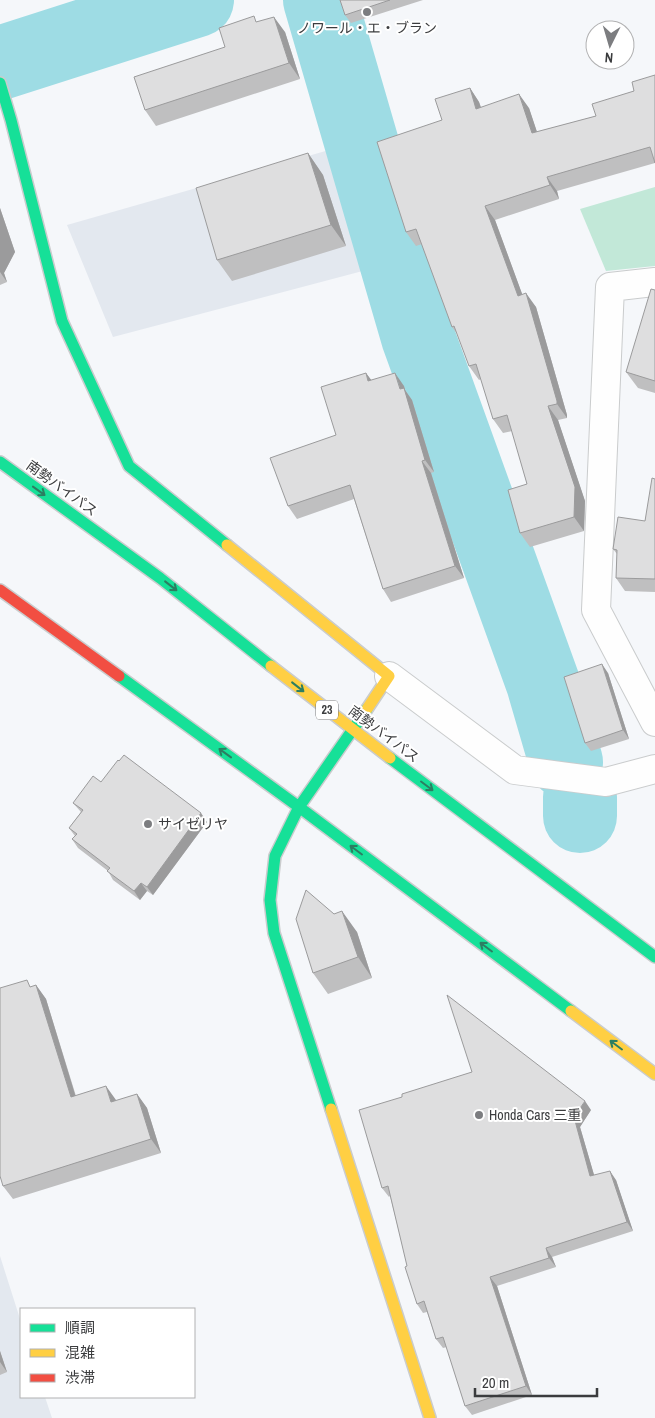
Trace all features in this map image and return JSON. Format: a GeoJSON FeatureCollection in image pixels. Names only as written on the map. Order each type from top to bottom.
{"type":"FeatureCollection","features":[{"type":"Feature","properties":{"kind":"main road"},"geometry":{"type":"LineString","coordinates":[[0,83],[62,321],[129,466],[389,676],[299,807],[275,856],[270,900],[274,933],[430,1418]]}},
{"type":"Feature","properties":{"kind":"main road","name":"南勢バイパス"},"geometry":{"type":"LineString","coordinates":[[0,462],[160,578],[353,730],[655,957]]}},
{"type":"Feature","properties":{"kind":"main road"},"geometry":{"type":"LineString","coordinates":[[0,590],[299,807],[655,1074]]}},
{"type":"Feature","properties":{"kind":"street"},"geometry":{"type":"LineString","coordinates":[[655,282],[610,287],[596,610],[655,722]]}},
{"type":"Feature","properties":{"kind":"street"},"geometry":{"type":"LineString","coordinates":[[389,676],[515,770],[606,782],[655,769]]}},
{"type":"Feature","properties":{"kind":"shaded area"},"geometry":{"type":"Polygon","coordinates":[[[336,148],[374,268],[113,337],[67,225],[336,148]]]}},
{"type":"Feature","properties":{"kind":"shaded area"},"geometry":{"type":"Polygon","coordinates":[[[0,1256],[20,1319],[20,1398],[45,1398],[52,1418],[0,1418],[0,1256]]]}},
{"type":"Feature","properties":{"kind":"green space"},"geometry":{"type":"Polygon","coordinates":[[[655,187],[655,266],[606,271],[580,209],[655,187]]]}},
{"type":"Feature","properties":{"kind":"building"},"geometry":{"type":"Polygon","coordinates":[[[340,0],[390,0],[345,15],[340,0]]]}},
{"type":"Feature","properties":{"kind":"building"},"geometry":{"type":"Polygon","coordinates":[[[254,16],[256,22],[274,17],[289,63],[145,110],[134,77],[225,47],[219,28],[254,16]]]}},
{"type":"Feature","properties":{"kind":"building"},"geometry":{"type":"Polygon","coordinates":[[[655,75],[655,163],[650,147],[547,177],[550,185],[485,206],[518,296],[526,293],[557,401],[557,404],[548,406],[575,487],[574,517],[520,533],[508,490],[527,484],[507,415],[493,419],[476,364],[469,366],[454,326],[452,327],[416,229],[406,232],[377,142],[442,120],[435,99],[470,88],[476,109],[519,94],[532,133],[596,116],[592,104],[634,91],[632,82],[655,75]]]}},
{"type":"Feature","properties":{"kind":"building"},"geometry":{"type":"Polygon","coordinates":[[[308,153],[331,225],[217,260],[196,188],[308,153]]]}},
{"type":"Feature","properties":{"kind":"building"},"geometry":{"type":"Polygon","coordinates":[[[651,289],[655,290],[655,381],[626,372],[651,289]]]}},
{"type":"Feature","properties":{"kind":"building"},"geometry":{"type":"Polygon","coordinates":[[[366,373],[368,381],[395,373],[400,389],[404,388],[425,460],[422,461],[455,566],[383,589],[350,485],[288,506],[270,458],[336,435],[321,387],[366,373]]]}},
{"type":"Feature","properties":{"kind":"building"},"geometry":{"type":"Polygon","coordinates":[[[652,478],[655,479],[655,579],[616,578],[617,550],[613,549],[618,517],[645,521],[652,478]]]}},
{"type":"Feature","properties":{"kind":"building"},"geometry":{"type":"Polygon","coordinates":[[[602,664],[623,730],[585,743],[564,677],[602,664]]]}},
{"type":"Feature","properties":{"kind":"building"},"geometry":{"type":"Polygon","coordinates":[[[124,755],[201,813],[147,887],[141,883],[134,891],[107,871],[110,868],[72,839],[77,834],[69,828],[83,810],[73,803],[93,776],[101,782],[124,755]]]}},
{"type":"Feature","properties":{"kind":"building"},"geometry":{"type":"Polygon","coordinates":[[[306,890],[334,914],[342,911],[358,957],[313,973],[296,919],[306,890]]]}},
{"type":"Feature","properties":{"kind":"building"},"geometry":{"type":"Polygon","coordinates":[[[27,980],[30,987],[36,985],[71,1097],[106,1086],[111,1102],[137,1094],[151,1139],[3,1186],[0,1176],[0,988],[27,980]]]}},
{"type":"Feature","properties":{"kind":"building"},"geometry":{"type":"Polygon","coordinates":[[[447,995],[585,1101],[574,1117],[590,1176],[610,1171],[627,1222],[546,1248],[549,1258],[490,1277],[526,1386],[465,1406],[443,1337],[436,1339],[424,1301],[417,1304],[405,1267],[407,1266],[388,1186],[382,1188],[359,1110],[472,1072],[447,995]]]}},
{"type":"Feature","properties":{"kind":"waterway"},"geometry":{"type":"LineString","coordinates":[[0,63],[197,0]]}},
{"type":"Feature","properties":{"kind":"waterway"},"geometry":{"type":"LineString","coordinates":[[320,0],[418,337],[543,683],[566,762]]}},
{"type":"Feature","properties":{"kind":"waterway"},"geometry":{"type":"LineString","coordinates":[[580,797],[580,816]]}},
{"type":"Feature","properties":{"kind":"traffic: fast"},"geometry":{"type":"LineString","coordinates":[[0,83],[62,321],[129,466],[227,545]]}},
{"type":"Feature","properties":{"kind":"traffic: fast"},"geometry":{"type":"LineString","coordinates":[[0,462],[160,578],[271,666]]}},
{"type":"Feature","properties":{"kind":"traffic: fast"},"geometry":{"type":"LineString","coordinates":[[119,676],[299,807],[571,1011]]}},
{"type":"Feature","properties":{"kind":"traffic: fast"},"geometry":{"type":"LineString","coordinates":[[331,1109],[274,933],[270,900],[275,856],[299,807],[367,709]]}},
{"type":"Feature","properties":{"kind":"traffic: fast"},"geometry":{"type":"LineString","coordinates":[[390,758],[655,957]]}},
{"type":"Feature","properties":{"kind":"traffic: slow"},"geometry":{"type":"LineString","coordinates":[[227,545],[389,676],[367,709]]}},
{"type":"Feature","properties":{"kind":"traffic: slow"},"geometry":{"type":"LineString","coordinates":[[271,666],[390,758]]}},
{"type":"Feature","properties":{"kind":"traffic: slow"},"geometry":{"type":"LineString","coordinates":[[571,1011],[655,1074]]}},
{"type":"Feature","properties":{"kind":"traffic: slow"},"geometry":{"type":"LineString","coordinates":[[331,1109],[430,1418]]}},
{"type":"Feature","properties":{"kind":"traffic: jam"},"geometry":{"type":"LineString","coordinates":[[0,590],[119,676]]}},
{"type":"Feature","properties":{"kind":"place","name":"ノワール・エ・ブラン"},"geometry":{"type":"Point","coordinates":[367,12]}},
{"type":"Feature","properties":{"kind":"place","name":"サイゼリヤ"},"geometry":{"type":"Point","coordinates":[148,824]}},
{"type":"Feature","properties":{"kind":"place","name":"Honda Cars 三重"},"geometry":{"type":"Point","coordinates":[479,1115]}}]}
